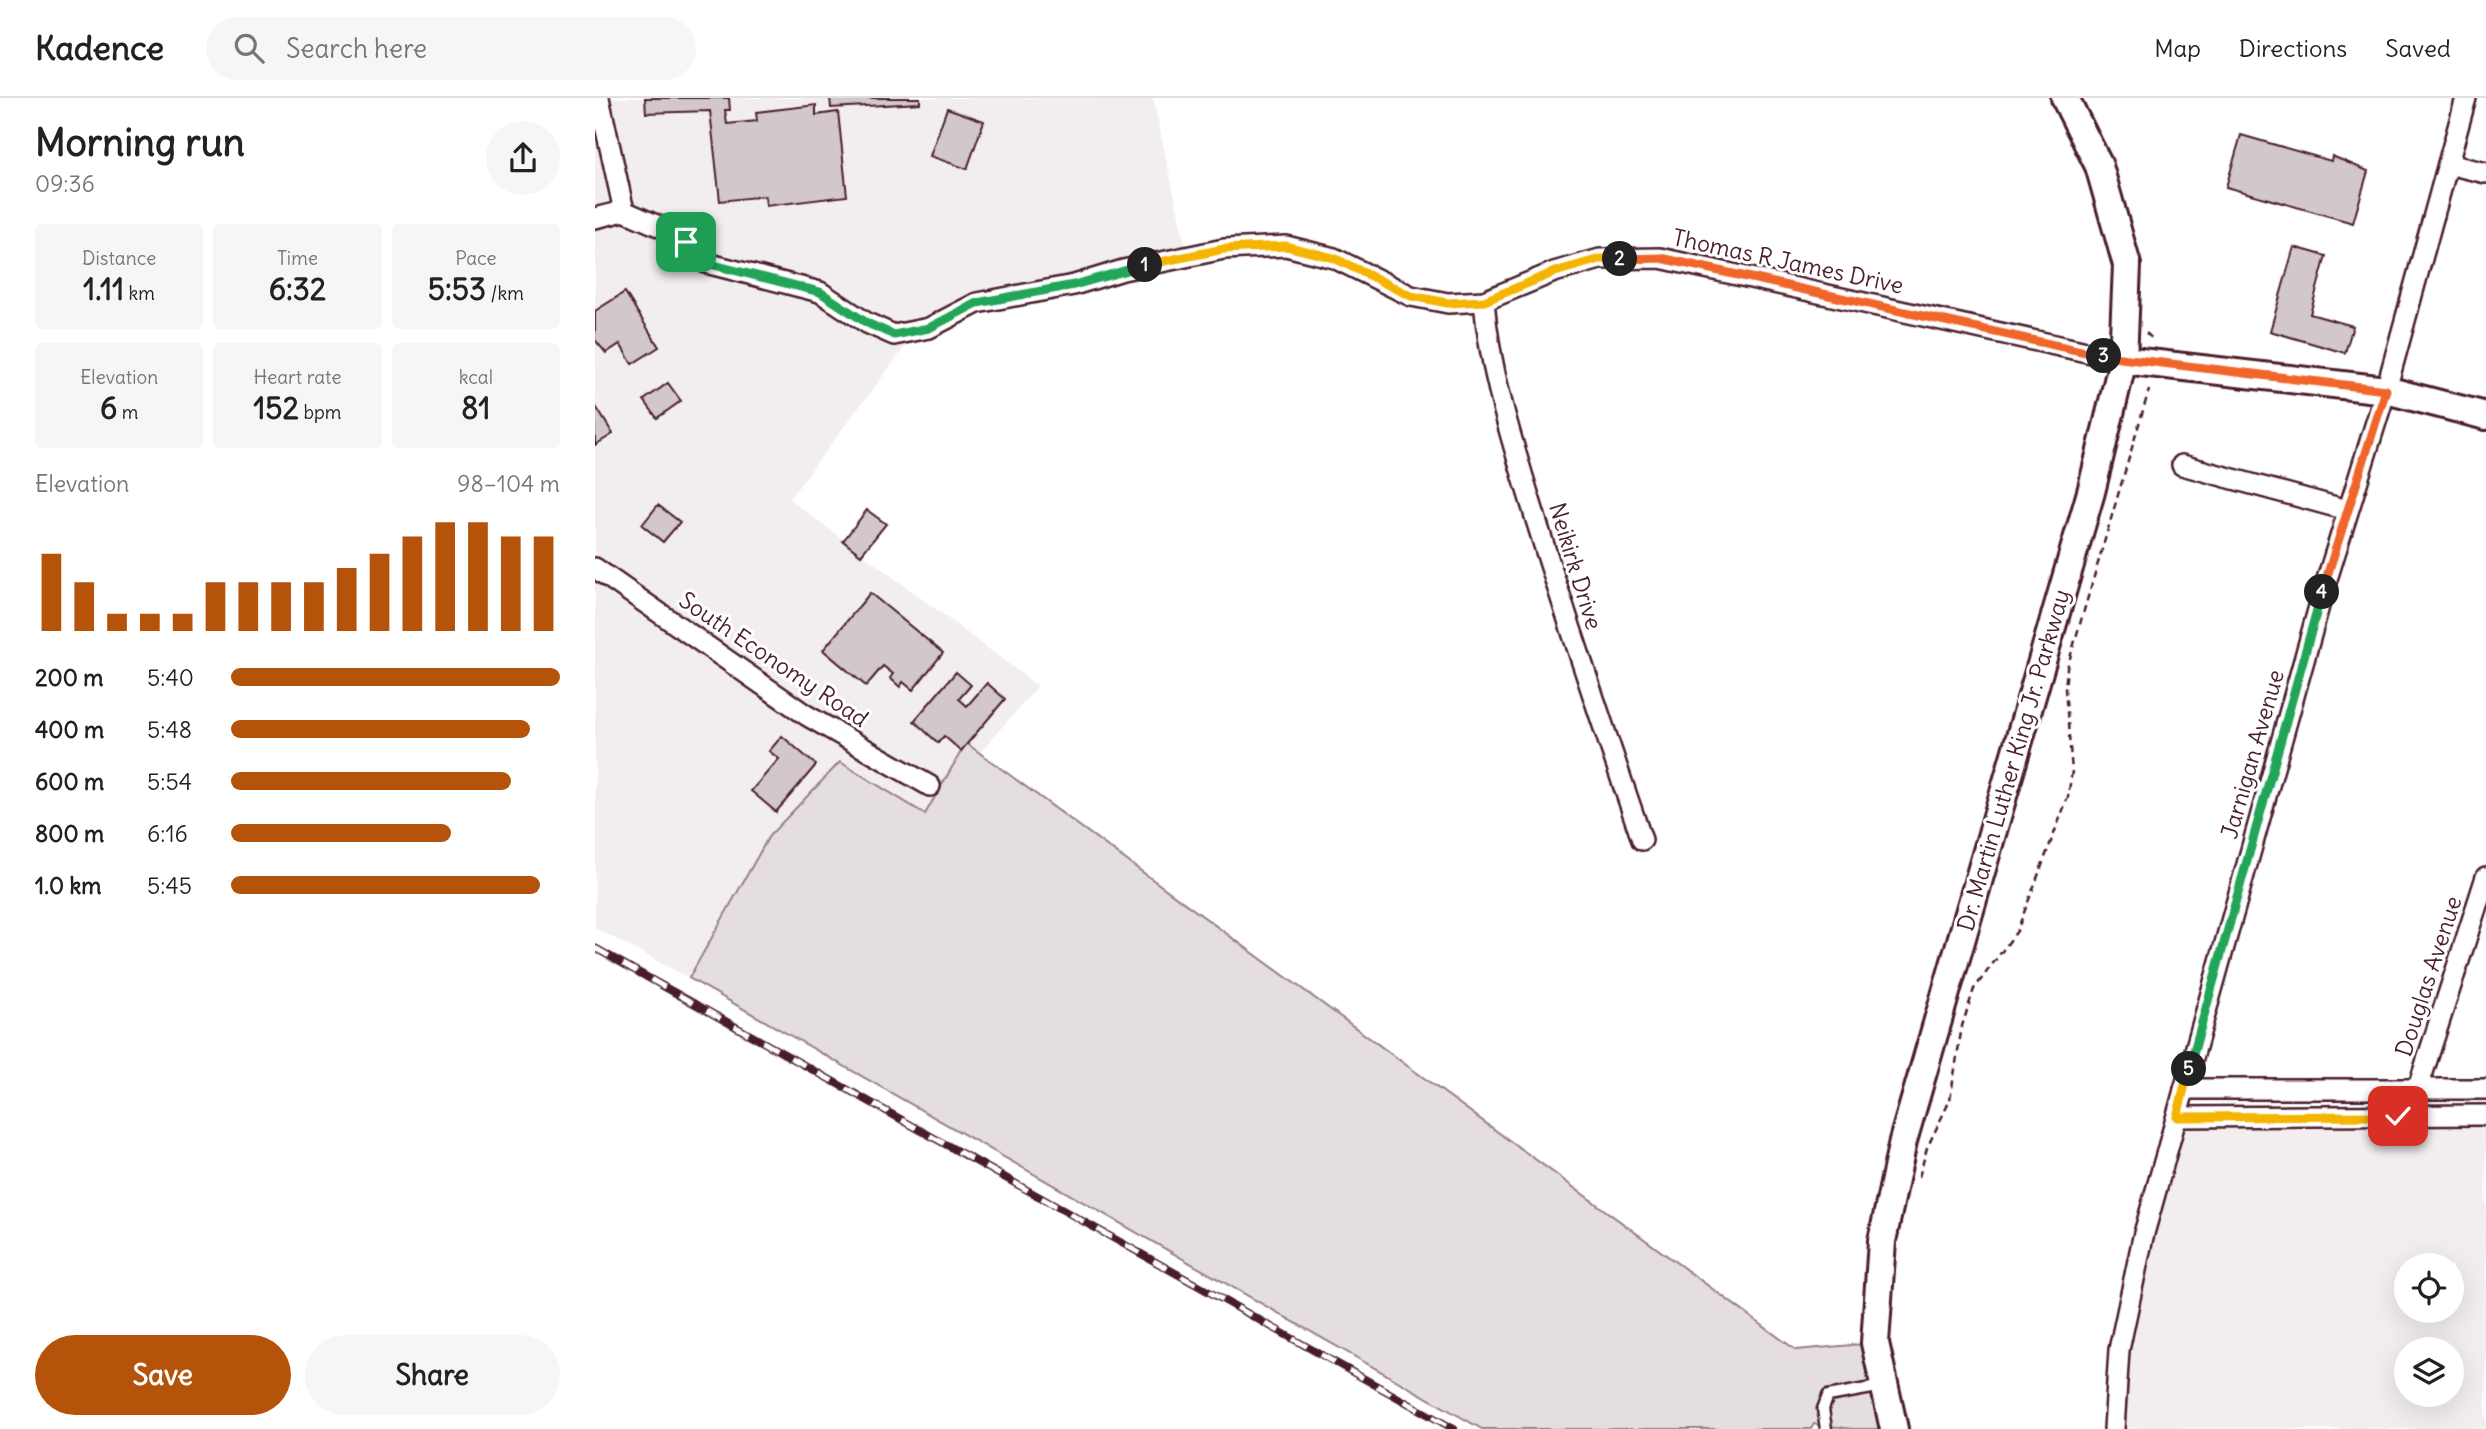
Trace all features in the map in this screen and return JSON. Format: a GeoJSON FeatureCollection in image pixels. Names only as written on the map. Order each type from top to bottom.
{"type":"FeatureCollection","features":[{"type":"Feature","properties":{"kind":"main road","name":"Dr. Martin Luther King Jr. Parkway"},"geometry":{"type":"LineString","coordinates":[[1894,1429],[1875,1343],[1882,1241],[1903,1141],[2091,492],[2123,360],[2127,265],[2099,166],[2065,98]]}},
{"type":"Feature","properties":{"kind":"main road"},"geometry":{"type":"LineString","coordinates":[[2123,360],[2386,390],[2486,416]]}},
{"type":"Feature","properties":{"kind":"street"},"geometry":{"type":"LineString","coordinates":[[595,218],[624,211],[599,98]]}},
{"type":"Feature","properties":{"kind":"street","name":"Jarnigan Avenue"},"geometry":{"type":"LineString","coordinates":[[2115,1429],[2119,1350],[2143,1237],[2347,510],[2386,390],[2466,98]]}},
{"type":"Feature","properties":{"kind":"street"},"geometry":{"type":"LineString","coordinates":[[2448,164],[2486,173]]}},
{"type":"Feature","properties":{"kind":"street","name":"Thomas R James Drive"},"geometry":{"type":"LineString","coordinates":[[624,211],[677,234],[706,263],[820,292],[867,323],[894,335],[929,328],[977,303],[1074,285],[1123,270],[1224,249],[1286,246],[1334,258],[1411,296],[1448,303],[1484,301],[1555,272],[1600,259],[1661,258],[2123,360]]}},
{"type":"Feature","properties":{"kind":"street","name":"Neikirk Drive"},"geometry":{"type":"LineString","coordinates":[[1484,301],[1487,344],[1515,454],[1571,634],[1642,840]]}},
{"type":"Feature","properties":{"kind":"street"},"geometry":{"type":"LineString","coordinates":[[2182,465],[2347,510]]}},
{"type":"Feature","properties":{"kind":"street","name":"South Economy Road"},"geometry":{"type":"LineString","coordinates":[[595,568],[806,715],[930,786]]}},
{"type":"Feature","properties":{"kind":"street","name":"Douglas Avenue"},"geometry":{"type":"LineString","coordinates":[[2417,1091],[2486,877]]}},
{"type":"Feature","properties":{"kind":"street"},"geometry":{"type":"LineString","coordinates":[[2183,1089],[2486,1089]]}},
{"type":"Feature","properties":{"kind":"street"},"geometry":{"type":"LineString","coordinates":[[2177,1117],[2486,1115]]}},
{"type":"Feature","properties":{"kind":"lane"},"geometry":{"type":"LineString","coordinates":[[1826,1429],[1823,1409],[1828,1396],[1884,1386]]}},
{"type":"Feature","properties":{"kind":"path"},"geometry":{"type":"LineString","coordinates":[[1917,1186],[1927,1148],[1950,1100],[1962,1026],[1974,989],[2017,930],[2043,856],[2068,797],[2072,771],[2065,698],[2067,667],[2150,390]]}},
{"type":"Feature","properties":{"kind":"shaded area"},"geometry":{"type":"Polygon","coordinates":[[[595,98],[1153,98],[1186,249],[984,301],[959,324],[915,334],[789,499],[1038,686],[926,814],[840,762],[769,836],[689,978],[595,928],[595,98]]]}},
{"type":"Feature","properties":{"kind":"shaded area"},"geometry":{"type":"Polygon","coordinates":[[[966,743],[1796,1350],[1875,1343],[1894,1429],[1853,1429],[1814,1424],[1811,1429],[1482,1429],[689,978],[769,836],[840,762],[925,814],[966,743]]]}},
{"type":"Feature","properties":{"kind":"shaded area"},"geometry":{"type":"Polygon","coordinates":[[[2486,1115],[2486,1429],[2123,1429],[2129,1335],[2177,1117],[2486,1115]]]}},
{"type":"Feature","properties":{"kind":"building"},"geometry":{"type":"Polygon","coordinates":[[[645,98],[729,98],[730,110],[725,110],[727,124],[757,121],[756,112],[816,105],[816,115],[838,112],[847,196],[766,206],[765,196],[720,201],[710,111],[646,113],[645,98]]]}},
{"type":"Feature","properties":{"kind":"building"},"geometry":{"type":"Polygon","coordinates":[[[830,98],[920,98],[920,103],[831,108],[830,98]]]}},
{"type":"Feature","properties":{"kind":"building"},"geometry":{"type":"Polygon","coordinates":[[[947,108],[984,121],[967,169],[930,156],[947,108]]]}},
{"type":"Feature","properties":{"kind":"building"},"geometry":{"type":"Polygon","coordinates":[[[2241,135],[2331,161],[2332,156],[2368,171],[2353,223],[2226,187],[2241,135]]]}},
{"type":"Feature","properties":{"kind":"building"},"geometry":{"type":"Polygon","coordinates":[[[2294,247],[2326,256],[2310,314],[2353,326],[2345,353],[2270,331],[2294,247]]]}},
{"type":"Feature","properties":{"kind":"building"},"geometry":{"type":"Polygon","coordinates":[[[625,292],[659,347],[632,364],[620,344],[606,353],[595,340],[595,311],[625,292]]]}},
{"type":"Feature","properties":{"kind":"building"},"geometry":{"type":"Polygon","coordinates":[[[668,383],[681,401],[657,418],[644,400],[668,383]]]}},
{"type":"Feature","properties":{"kind":"building"},"geometry":{"type":"Polygon","coordinates":[[[595,405],[613,434],[595,445],[595,405]]]}},
{"type":"Feature","properties":{"kind":"building"},"geometry":{"type":"Polygon","coordinates":[[[658,505],[680,522],[663,542],[642,525],[658,505]]]}},
{"type":"Feature","properties":{"kind":"building"},"geometry":{"type":"Polygon","coordinates":[[[867,510],[886,524],[861,555],[843,541],[867,510]]]}},
{"type":"Feature","properties":{"kind":"building"},"geometry":{"type":"Polygon","coordinates":[[[870,593],[943,653],[913,690],[903,682],[900,687],[890,678],[893,674],[883,666],[866,686],[823,650],[870,593]]]}},
{"type":"Feature","properties":{"kind":"building"},"geometry":{"type":"Polygon","coordinates":[[[956,672],[971,685],[959,699],[967,706],[987,683],[1005,699],[961,751],[944,736],[938,743],[914,721],[956,672]]]}},
{"type":"Feature","properties":{"kind":"building"},"geometry":{"type":"Polygon","coordinates":[[[782,736],[816,765],[776,812],[751,791],[779,759],[769,751],[782,736]]]}},
{"type":"Feature","properties":{"kind":"railway"},"geometry":{"type":"LineString","coordinates":[[595,948],[1454,1429]]}},
{"type":"Feature","properties":{"kind":"route"},"geometry":{"type":"LineString","coordinates":[[686,242],[696,256],[717,268],[769,277],[820,292],[841,303],[867,323],[894,335],[929,328],[977,303],[1074,285],[1123,270],[1224,249],[1286,246],[1334,258],[1411,296],[1448,303],[1484,301],[1555,272],[1600,259],[1661,258],[2123,360],[2386,390],[2323,592],[2177,1117],[2398,1116]]}}]}
